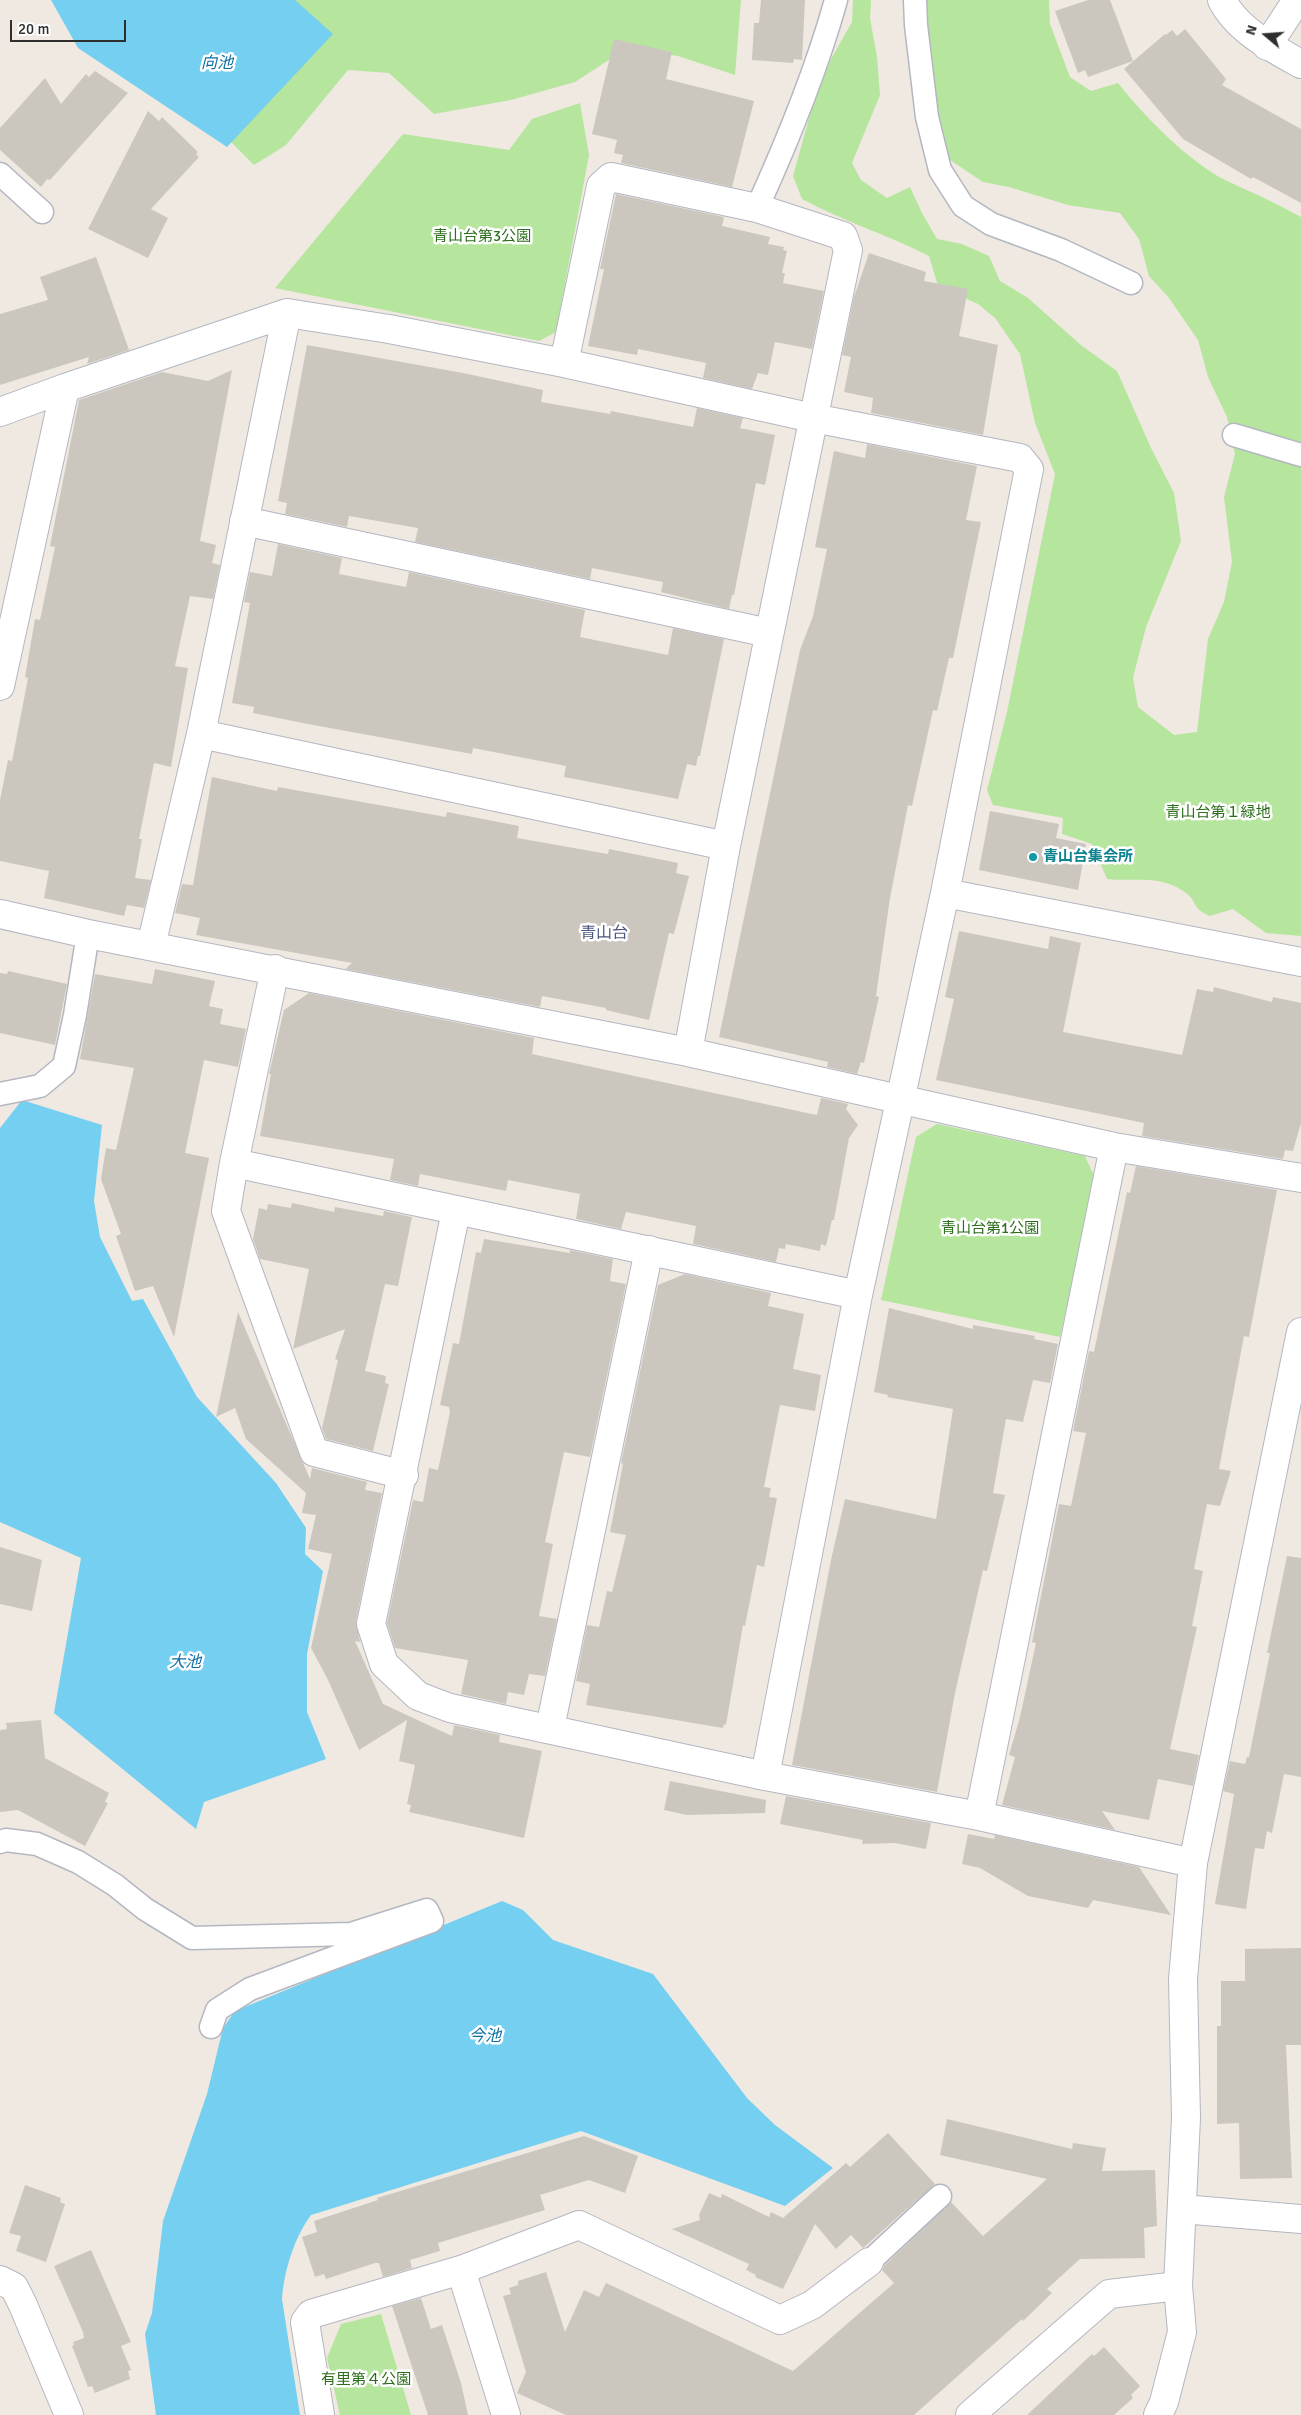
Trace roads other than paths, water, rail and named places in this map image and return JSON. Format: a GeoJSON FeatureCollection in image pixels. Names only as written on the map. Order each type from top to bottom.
{"type":"FeatureCollection","features":[{"type":"Feature","properties":{"kind":"street"},"geometry":{"type":"LineString","coordinates":[[1222,0],[1228,12],[1267,46],[1301,64]]}},
{"type":"Feature","properties":{"kind":"street"},"geometry":{"type":"LineString","coordinates":[[1267,46],[1297,0]]}},
{"type":"Feature","properties":{"kind":"street"},"geometry":{"type":"LineString","coordinates":[[564,363],[601,186],[611,177],[757,208],[843,236],[848,250],[812,418],[726,846],[688,1052]]}},
{"type":"Feature","properties":{"kind":"street"},"geometry":{"type":"LineString","coordinates":[[151,946],[201,734],[287,313]]}},
{"type":"Feature","properties":{"kind":"street"},"geometry":{"type":"LineString","coordinates":[[0,412],[287,313],[390,329],[564,363],[812,418],[1020,458],[1029,469],[945,893],[902,1100],[858,1295],[765,1776]]}},
{"type":"Feature","properties":{"kind":"street"},"geometry":{"type":"LineString","coordinates":[[0,686],[65,388]]}},
{"type":"Feature","properties":{"kind":"street"},"geometry":{"type":"LineString","coordinates":[[244,521],[769,633]]}},
{"type":"Feature","properties":{"kind":"street"},"geometry":{"type":"LineString","coordinates":[[201,734],[726,846]]}},
{"type":"Feature","properties":{"kind":"street"},"geometry":{"type":"LineString","coordinates":[[945,893],[1301,962]]}},
{"type":"Feature","properties":{"kind":"street"},"geometry":{"type":"LineString","coordinates":[[0,914],[88,934],[275,969],[688,1052],[1114,1147],[1301,1178]]}},
{"type":"Feature","properties":{"kind":"street"},"geometry":{"type":"LineString","coordinates":[[275,969],[234,1163],[226,1211],[314,1452],[404,1475]]}},
{"type":"Feature","properties":{"kind":"street"},"geometry":{"type":"LineString","coordinates":[[979,1816],[1114,1147]]}},
{"type":"Feature","properties":{"kind":"street"},"geometry":{"type":"LineString","coordinates":[[234,1163],[858,1295]]}},
{"type":"Feature","properties":{"kind":"street"},"geometry":{"type":"LineString","coordinates":[[456,1211],[404,1475],[384,1555],[371,1624],[384,1664],[418,1696],[450,1708],[550,1728],[765,1776],[979,1816],[1193,1863]]}},
{"type":"Feature","properties":{"kind":"street"},"geometry":{"type":"LineString","coordinates":[[550,1728],[648,1250]]}},
{"type":"Feature","properties":{"kind":"street"},"geometry":{"type":"LineString","coordinates":[[1158,2415],[1164,2402],[1182,2332],[1178,2286],[1186,2118],[1183,1979],[1193,1863],[1301,1332]]}},
{"type":"Feature","properties":{"kind":"street"},"geometry":{"type":"LineString","coordinates":[[1182,2209],[1301,2219]]}},
{"type":"Feature","properties":{"kind":"street"},"geometry":{"type":"LineString","coordinates":[[320,2415],[305,2322],[311,2314],[461,2270],[579,2226],[780,2320],[812,2305],[869,2262]]}},
{"type":"Feature","properties":{"kind":"street"},"geometry":{"type":"LineString","coordinates":[[461,2270],[506,2415]]}},
{"type":"Feature","properties":{"kind":"street"},"geometry":{"type":"LineString","coordinates":[[0,2280],[14,2287],[69,2415]]}},
{"type":"Feature","properties":{"kind":"street"},"geometry":{"type":"LineString","coordinates":[[970,2415],[1109,2294],[1178,2286]]}},
{"type":"Feature","properties":{"kind":"lane"},"geometry":{"type":"LineString","coordinates":[[757,208],[796,123],[826,38],[836,0]]}},
{"type":"Feature","properties":{"kind":"lane"},"geometry":{"type":"LineString","coordinates":[[915,0],[916,25],[927,117],[940,170],[963,206],[991,224],[1061,250],[1131,283]]}},
{"type":"Feature","properties":{"kind":"lane"},"geometry":{"type":"LineString","coordinates":[[0,174],[42,212]]}},
{"type":"Feature","properties":{"kind":"lane"},"geometry":{"type":"LineString","coordinates":[[1234,435],[1301,455]]}},
{"type":"Feature","properties":{"kind":"lane"},"geometry":{"type":"LineString","coordinates":[[0,1093],[40,1086],[64,1066],[75,1015],[88,934]]}},
{"type":"Feature","properties":{"kind":"lane"},"geometry":{"type":"LineString","coordinates":[[0,1842],[6,1840],[37,1844],[78,1862],[115,1885],[145,1909],[192,1938],[351,1934],[427,1910],[432,1921],[250,1989],[218,2010],[211,2027]]}},
{"type":"Feature","properties":{"kind":"lane"},"geometry":{"type":"LineString","coordinates":[[869,2262],[940,2196]]}},
{"type":"Feature","properties":{"kind":"water","name":"向池"},"geometry":{"type":"Polygon","coordinates":[[[51,0],[295,0],[333,34],[227,147],[78,48],[51,0]]]}},
{"type":"Feature","properties":{"kind":"water","name":"大池"},"geometry":{"type":"Polygon","coordinates":[[[22,1100],[102,1125],[94,1201],[100,1237],[132,1301],[143,1299],[197,1397],[276,1483],[306,1528],[305,1554],[323,1571],[307,1654],[307,1712],[326,1759],[204,1802],[196,1829],[54,1713],[81,1558],[0,1522],[0,1128],[22,1100]]]}},
{"type":"Feature","properties":{"kind":"water","name":"今池"},"geometry":{"type":"Polygon","coordinates":[[[502,1901],[523,1910],[553,1940],[653,1974],[747,2098],[775,2125],[833,2168],[785,2206],[581,2131],[311,2215],[291,2255],[282,2299],[300,2415],[156,2415],[145,2334],[152,2313],[163,2221],[207,2094],[223,2028],[235,2011],[502,1901]]]}},
{"type":"Feature","properties":{"kind":"place","name":"青山台集会所"},"geometry":{"type":"Point","coordinates":[1033,857]}},
{"type":"Feature","properties":{"kind":"district","name":"青山台"},"geometry":{"type":"Point","coordinates":[604,934]}},
{"type":"Feature","properties":{"kind":"park label","name":"青山台第3公園"},"geometry":{"type":"Point","coordinates":[482,237]}},
{"type":"Feature","properties":{"kind":"park label","name":"青山台第１緑地"},"geometry":{"type":"Point","coordinates":[1218,813]}},
{"type":"Feature","properties":{"kind":"park label","name":"青山台第1公園"},"geometry":{"type":"Point","coordinates":[990,1229]}},
{"type":"Feature","properties":{"kind":"park label","name":"有里第４公園"},"geometry":{"type":"Point","coordinates":[366,2380]}}]}
